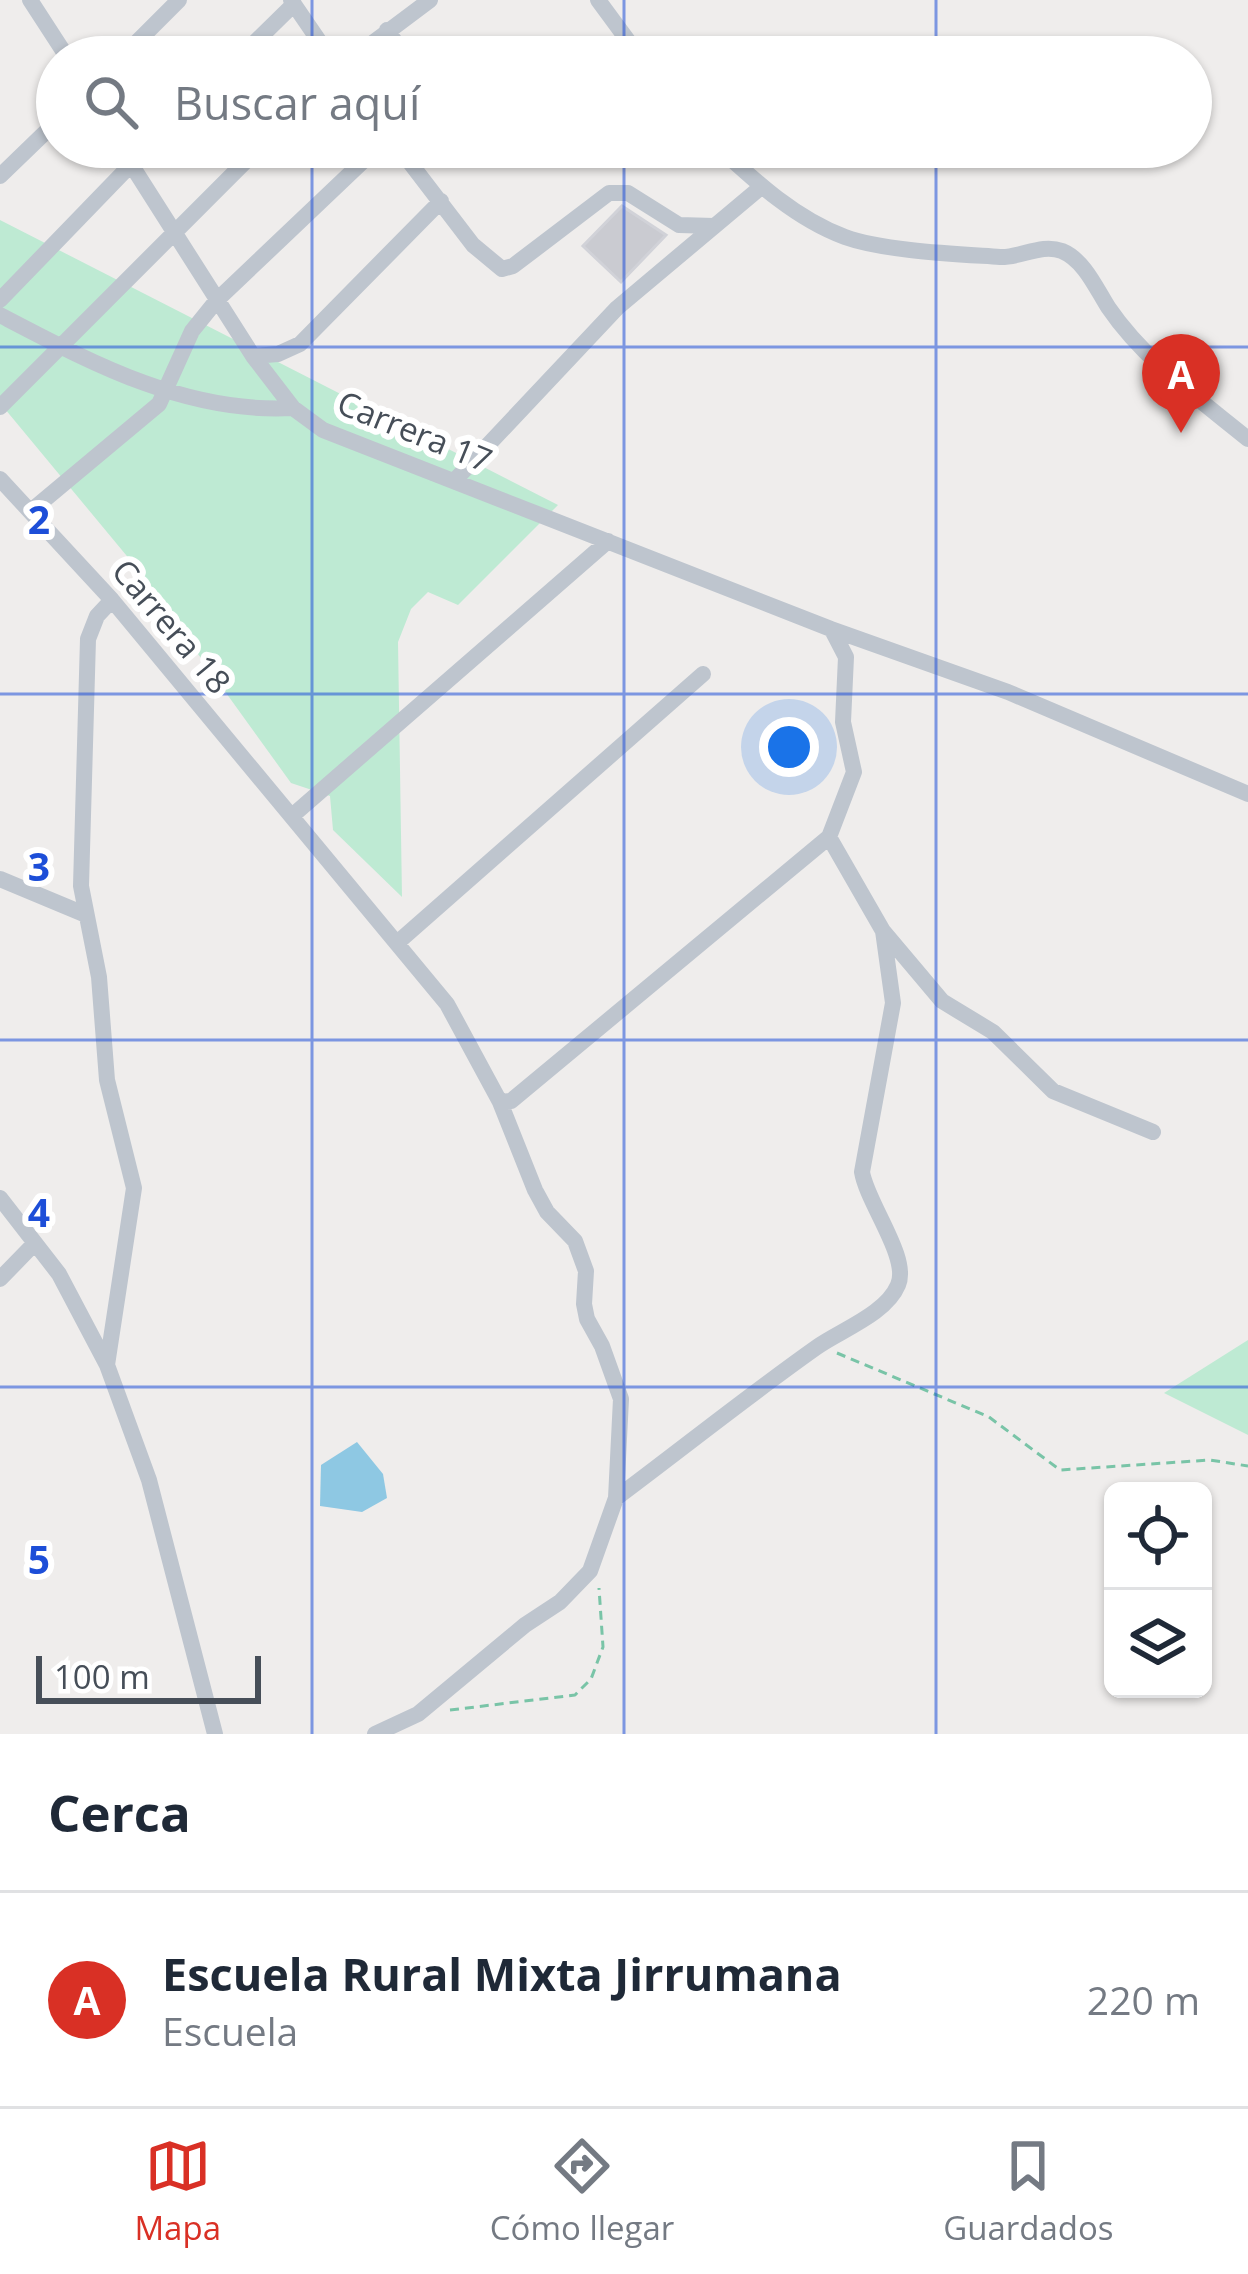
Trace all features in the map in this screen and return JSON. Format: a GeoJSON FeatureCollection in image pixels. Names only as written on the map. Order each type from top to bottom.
{"type":"FeatureCollection","features":[{"type":"Feature","properties":{"kind":"street"},"geometry":{"type":"LineString","coordinates":[[30,0],[53,36]]}},
{"type":"Feature","properties":{"kind":"street"},"geometry":{"type":"LineString","coordinates":[[143,36],[179,0]]}},
{"type":"Feature","properties":{"kind":"street"},"geometry":{"type":"LineString","coordinates":[[379,36],[430,0]]}},
{"type":"Feature","properties":{"kind":"street"},"geometry":{"type":"LineString","coordinates":[[598,0],[625,36]]}},
{"type":"Feature","properties":{"kind":"street"},"geometry":{"type":"LineString","coordinates":[[260,36],[293,2],[316,36]]}},
{"type":"Feature","properties":{"kind":"street"},"geometry":{"type":"LineString","coordinates":[[387,29],[392,36]]}},
{"type":"Feature","properties":{"kind":"street"},"geometry":{"type":"LineString","coordinates":[[0,176],[36,141]]}},
{"type":"Feature","properties":{"kind":"street"},"geometry":{"type":"LineString","coordinates":[[0,300],[127,168]]}},
{"type":"Feature","properties":{"kind":"street","name":"Carrera 17"},"geometry":{"type":"LineString","coordinates":[[132,168],[253,356],[293,408],[323,430],[831,629],[1008,692],[1248,794]]}},
{"type":"Feature","properties":{"kind":"street"},"geometry":{"type":"LineString","coordinates":[[4,399],[239,168]]}},
{"type":"Feature","properties":{"kind":"street"},"geometry":{"type":"LineString","coordinates":[[31,511],[138,424],[165,393],[191,331],[217,300],[356,168]]}},
{"type":"Feature","properties":{"kind":"street"},"geometry":{"type":"LineString","coordinates":[[415,168],[472,245],[502,269],[513,266],[608,193],[628,193],[679,225],[714,226]]}},
{"type":"Feature","properties":{"kind":"street"},"geometry":{"type":"LineString","coordinates":[[741,168],[800,214],[860,242],[1006,258],[1040,249],[1065,252],[1076,259],[1144,351],[1248,439]]}},
{"type":"Feature","properties":{"kind":"street"},"geometry":{"type":"LineString","coordinates":[[455,480],[617,308],[761,187]]}},
{"type":"Feature","properties":{"kind":"street"},"geometry":{"type":"LineString","coordinates":[[253,356],[300,344],[441,201]]}},
{"type":"Feature","properties":{"kind":"street"},"geometry":{"type":"LineString","coordinates":[[0,315],[165,393],[258,410],[293,408]]}},
{"type":"Feature","properties":{"kind":"street","name":"Carrera 18"},"geometry":{"type":"LineString","coordinates":[[0,479],[112,600],[447,1004],[500,1102],[541,1201],[575,1241],[586,1271],[587,1319],[621,1400],[616,1498],[590,1571],[560,1602],[525,1624],[418,1714],[375,1734]]}},
{"type":"Feature","properties":{"kind":"street"},"geometry":{"type":"LineString","coordinates":[[292,816],[608,541]]}},
{"type":"Feature","properties":{"kind":"street"},"geometry":{"type":"LineString","coordinates":[[106,1365],[134,1188],[106,1080],[98,964],[81,886],[88,639],[97,616],[112,600]]}},
{"type":"Feature","properties":{"kind":"street"},"geometry":{"type":"LineString","coordinates":[[500,1102],[511,1101],[829,837],[854,772],[843,722],[845,657],[831,629]]}},
{"type":"Feature","properties":{"kind":"street"},"geometry":{"type":"LineString","coordinates":[[397,943],[703,674]]}},
{"type":"Feature","properties":{"kind":"street"},"geometry":{"type":"LineString","coordinates":[[829,837],[883,931],[942,1001],[993,1032],[1053,1091],[1153,1132]]}},
{"type":"Feature","properties":{"kind":"street"},"geometry":{"type":"LineString","coordinates":[[0,879],[84,914]]}},
{"type":"Feature","properties":{"kind":"street"},"geometry":{"type":"LineString","coordinates":[[616,1498],[819,1346],[883,1305],[899,1284],[899,1261],[865,1190],[862,1172],[893,1003],[883,931]]}},
{"type":"Feature","properties":{"kind":"street"},"geometry":{"type":"LineString","coordinates":[[0,1198],[59,1274],[106,1365],[149,1480],[215,1734]]}},
{"type":"Feature","properties":{"kind":"street"},"geometry":{"type":"LineString","coordinates":[[0,1280],[35,1244]]}},
{"type":"Feature","properties":{"kind":"path"},"geometry":{"type":"LineString","coordinates":[[819,1346],[989,1417],[1060,1470],[1210,1460],[1248,1466]]}},
{"type":"Feature","properties":{"kind":"path"},"geometry":{"type":"LineString","coordinates":[[418,1714],[574,1695],[591,1679],[603,1647],[597,1555]]}},
{"type":"Feature","properties":{"kind":"green space"},"geometry":{"type":"Polygon","coordinates":[[[0,220],[558,505],[458,605],[428,592],[411,609],[398,642],[402,897],[333,830],[330,796],[291,783],[131,561],[0,403],[0,220]]]}},
{"type":"Feature","properties":{"kind":"green space"},"geometry":{"type":"Polygon","coordinates":[[[1248,1340],[1248,1435],[1164,1393],[1248,1340]]]}},
{"type":"Feature","properties":{"kind":"water"},"geometry":{"type":"Polygon","coordinates":[[[357,1442],[383,1474],[387,1498],[362,1512],[320,1506],[321,1465],[357,1442]]]}},
{"type":"Feature","properties":{"kind":"building"},"geometry":{"type":"Polygon","coordinates":[[[622,206],[666,235],[621,282],[583,246],[622,206]]]}},
{"type":"Feature","properties":{"kind":"place","name":"Escuela Rural Mixta Jirrumana"},"geometry":{"type":"Point","coordinates":[1181,433]}}]}
